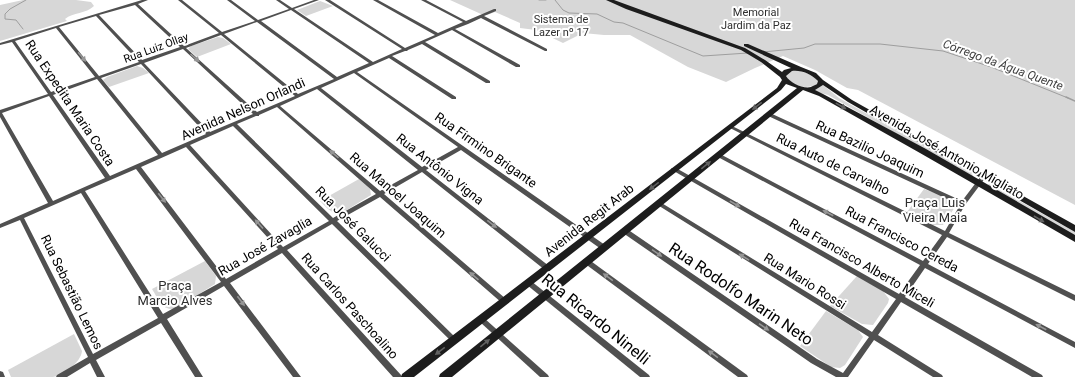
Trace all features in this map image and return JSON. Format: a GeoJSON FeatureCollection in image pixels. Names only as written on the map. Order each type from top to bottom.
{"type":"FeatureCollection","features":[{"type":"Feature","properties":{"kind":"main road"},"geometry":{"type":"LineString","coordinates":[[609,0],[712,37]]}},
{"type":"Feature","properties":{"kind":"main road","name":"Avenida José Antonio Migliato"},"geometry":{"type":"LineString","coordinates":[[712,37],[746,45],[813,73],[821,81],[850,101],[1075,239]]}},
{"type":"Feature","properties":{"kind":"main road","name":"Avenida José Antonio Migliato"},"geometry":{"type":"LineString","coordinates":[[712,37],[751,53],[790,84],[821,95],[1075,229]]}},
{"type":"Feature","properties":{"kind":"main road"},"geometry":{"type":"LineString","coordinates":[[784,78],[788,70],[801,69]]}},
{"type":"Feature","properties":{"kind":"main road","name":"Avenida Regit Arab"},"geometry":{"type":"LineString","coordinates":[[406,377],[482,320],[504,301],[779,89],[784,78]]}},
{"type":"Feature","properties":{"kind":"main road"},"geometry":{"type":"LineString","coordinates":[[445,377],[768,114],[803,89],[817,87],[820,85],[821,81]]}},
{"type":"Feature","properties":{"kind":"street"},"geometry":{"type":"LineString","coordinates":[[0,44],[146,0]]}},
{"type":"Feature","properties":{"kind":"street"},"geometry":{"type":"LineString","coordinates":[[180,0],[298,96]]}},
{"type":"Feature","properties":{"kind":"street"},"geometry":{"type":"LineString","coordinates":[[229,0],[337,79]]}},
{"type":"Feature","properties":{"kind":"street"},"geometry":{"type":"LineString","coordinates":[[278,0],[373,64]]}},
{"type":"Feature","properties":{"kind":"street","name":"Rua Luiz Ollay"},"geometry":{"type":"LineString","coordinates":[[0,112],[317,0]]}},
{"type":"Feature","properties":{"kind":"street"},"geometry":{"type":"LineString","coordinates":[[327,0],[406,50]]}},
{"type":"Feature","properties":{"kind":"street"},"geometry":{"type":"LineString","coordinates":[[375,0],[438,35]]}},
{"type":"Feature","properties":{"kind":"street"},"geometry":{"type":"LineString","coordinates":[[423,0],[467,23]]}},
{"type":"Feature","properties":{"kind":"street"},"geometry":{"type":"LineString","coordinates":[[135,3],[257,115]]}},
{"type":"Feature","properties":{"kind":"street","name":"Avenida Nelson Orlandi"},"geometry":{"type":"LineString","coordinates":[[0,226],[235,125],[495,10]]}},
{"type":"Feature","properties":{"kind":"street"},"geometry":{"type":"LineString","coordinates":[[97,15],[210,135]]}},
{"type":"Feature","properties":{"kind":"street"},"geometry":{"type":"LineString","coordinates":[[481,16],[546,50]]}},
{"type":"Feature","properties":{"kind":"street"},"geometry":{"type":"LineString","coordinates":[[57,27],[162,156]]}},
{"type":"Feature","properties":{"kind":"street"},"geometry":{"type":"LineString","coordinates":[[452,29],[518,66]]}},
{"type":"Feature","properties":{"kind":"street","name":"Rua Expedita Maria Costa"},"geometry":{"type":"LineString","coordinates":[[14,40],[109,179]]}},
{"type":"Feature","properties":{"kind":"street"},"geometry":{"type":"LineString","coordinates":[[422,42],[488,82]]}},
{"type":"Feature","properties":{"kind":"street"},"geometry":{"type":"LineString","coordinates":[[390,57],[454,98]]}},
{"type":"Feature","properties":{"kind":"street","name":"Rua Firmino Brigante"},"geometry":{"type":"LineString","coordinates":[[355,72],[603,247]]}},
{"type":"Feature","properties":{"kind":"street","name":"Rua Antônio Vigna"},"geometry":{"type":"LineString","coordinates":[[318,88],[548,268]]}},
{"type":"Feature","properties":{"kind":"street","name":"Rua Manoel Joaquim"},"geometry":{"type":"LineString","coordinates":[[278,106],[504,301]]}},
{"type":"Feature","properties":{"kind":"street"},"geometry":{"type":"LineString","coordinates":[[0,112],[52,204]]}},
{"type":"Feature","properties":{"kind":"street","name":"Rua Bazilio Joaquim"},"geometry":{"type":"LineString","coordinates":[[768,114],[963,204]]}},
{"type":"Feature","properties":{"kind":"street","name":"Rua José Galucci"},"geometry":{"type":"LineString","coordinates":[[235,125],[454,340]]}},
{"type":"Feature","properties":{"kind":"street","name":"Rua Auto de Carvalho"},"geometry":{"type":"LineString","coordinates":[[730,127],[1075,298]]}},
{"type":"Feature","properties":{"kind":"street","name":"Rua Carlos Paschoalino"},"geometry":{"type":"LineString","coordinates":[[187,145],[398,377]]}},
{"type":"Feature","properties":{"kind":"street","name":"Rua José Zavaglia"},"geometry":{"type":"LineString","coordinates":[[60,377],[462,147]]}},
{"type":"Feature","properties":{"kind":"street","name":"Rua Francisco Cereda"},"geometry":{"type":"LineString","coordinates":[[718,155],[1075,345]]}},
{"type":"Feature","properties":{"kind":"street"},"geometry":{"type":"LineString","coordinates":[[138,167],[227,282],[297,377]]}},
{"type":"Feature","properties":{"kind":"street","name":"Rua Francisco Alberto Miceli"},"geometry":{"type":"LineString","coordinates":[[674,169],[1039,377]]}},
{"type":"Feature","properties":{"kind":"street"},"geometry":{"type":"LineString","coordinates":[[844,377],[946,234],[963,204],[981,180]]}},
{"type":"Feature","properties":{"kind":"street"},"geometry":{"type":"LineString","coordinates":[[82,191],[199,377]]}},
{"type":"Feature","properties":{"kind":"street","name":"Rua Mario Rossi"},"geometry":{"type":"LineString","coordinates":[[658,204],[939,377]]}},
{"type":"Feature","properties":{"kind":"street","name":"Rua Sebastião Lemos"},"geometry":{"type":"LineString","coordinates":[[21,217],[101,377]]}},
{"type":"Feature","properties":{"kind":"street","name":"Rua Rodolfo Marin Neto"},"geometry":{"type":"LineString","coordinates":[[624,231],[814,361],[844,377]]}},
{"type":"Feature","properties":{"kind":"street"},"geometry":{"type":"LineString","coordinates":[[586,261],[744,377]]}},
{"type":"Feature","properties":{"kind":"street","name":"Rua Ricardo Ninelli"},"geometry":{"type":"LineString","coordinates":[[529,282],[646,377]]}},
{"type":"Feature","properties":{"kind":"street"},"geometry":{"type":"LineString","coordinates":[[482,320],[545,377]]}},
{"type":"Feature","properties":{"kind":"green space"},"geometry":{"type":"Polygon","coordinates":[[[23,0],[76,0],[91,2],[94,6],[91,9],[68,17],[65,19],[67,21],[0,41],[0,5],[23,0]]]}},
{"type":"Feature","properties":{"kind":"green space"},"geometry":{"type":"Polygon","coordinates":[[[450,0],[1075,0],[1075,205],[858,90],[847,88],[815,70],[783,56],[726,82],[688,67],[630,35],[583,33],[563,43],[536,30],[520,28],[520,23],[495,12],[487,15],[481,14],[450,0]]]}},
{"type":"Feature","properties":{"kind":"green space"},"geometry":{"type":"Polygon","coordinates":[[[320,1],[333,6],[306,16],[297,10],[320,1]]]}},
{"type":"Feature","properties":{"kind":"green space"},"geometry":{"type":"Polygon","coordinates":[[[218,37],[223,38],[231,44],[197,57],[188,49],[191,46],[218,37]]]}},
{"type":"Feature","properties":{"kind":"green space"},"geometry":{"type":"Polygon","coordinates":[[[137,66],[143,68],[149,73],[109,87],[103,80],[107,77],[137,66]]]}},
{"type":"Feature","properties":{"kind":"green space"},"geometry":{"type":"Polygon","coordinates":[[[792,71],[800,71],[809,74],[818,81],[817,84],[804,87],[792,83],[786,76],[792,71]]]}},
{"type":"Feature","properties":{"kind":"green space"},"geometry":{"type":"Polygon","coordinates":[[[823,85],[839,98],[972,173],[973,176],[828,95],[813,91],[823,85]]]}},
{"type":"Feature","properties":{"kind":"green space"},"geometry":{"type":"Polygon","coordinates":[[[359,179],[370,189],[371,195],[342,213],[332,212],[320,201],[359,179]]]}},
{"type":"Feature","properties":{"kind":"green space"},"geometry":{"type":"Polygon","coordinates":[[[989,184],[1075,232],[1075,236],[987,185],[989,184]]]}},
{"type":"Feature","properties":{"kind":"green space","name":"Praça Luis Vieira Maia"},"geometry":{"type":"Polygon","coordinates":[[[924,189],[946,198],[955,207],[943,225],[933,225],[907,212],[924,189]]]}},
{"type":"Feature","properties":{"kind":"green space","name":"Praça Marcio Alves"},"geometry":{"type":"Polygon","coordinates":[[[205,261],[216,276],[215,284],[175,309],[166,308],[163,306],[152,289],[205,261]]]}},
{"type":"Feature","properties":{"kind":"green space"},"geometry":{"type":"Polygon","coordinates":[[[857,276],[883,291],[889,299],[888,303],[873,325],[862,324],[830,306],[857,276]]]}},
{"type":"Feature","properties":{"kind":"green space"},"geometry":{"type":"Polygon","coordinates":[[[826,311],[858,330],[863,337],[845,365],[840,368],[831,367],[800,346],[826,311]]]}},
{"type":"Feature","properties":{"kind":"green space"},"geometry":{"type":"Polygon","coordinates":[[[74,334],[82,351],[79,359],[67,371],[53,377],[11,377],[8,370],[74,334]]]}},
{"type":"Feature","properties":{"kind":"waterway"},"geometry":{"type":"LineString","coordinates":[[23,29],[16,20],[5,19],[5,14],[10,9],[26,0]]}},
{"type":"Feature","properties":{"kind":"waterway","name":"Córrego da Água Quente"},"geometry":{"type":"LineString","coordinates":[[539,0],[546,0]]}},
{"type":"Feature","properties":{"kind":"waterway","name":"Córrego da Água Quente"},"geometry":{"type":"LineString","coordinates":[[555,0],[563,10],[569,13],[597,14],[614,22],[623,23],[703,56],[748,53]]}},
{"type":"Feature","properties":{"kind":"waterway","name":"Córrego da Água Quente"},"geometry":{"type":"LineString","coordinates":[[763,52],[804,48],[815,44],[880,44],[943,51],[991,67],[1068,98]]}},
{"type":"Feature","properties":{"kind":"waterway","name":"Córrego da Água Quente"},"geometry":{"type":"LineString","coordinates":[[1066,97],[1075,101]]}},
{"type":"Feature","properties":{"kind":"park label","name":"Memorial Jardim da Paz"},"geometry":{"type":"Point","coordinates":[756,18]}},
{"type":"Feature","properties":{"kind":"park label","name":"Sistema de Lazer nº 17"},"geometry":{"type":"Point","coordinates":[561,25]}}]}
